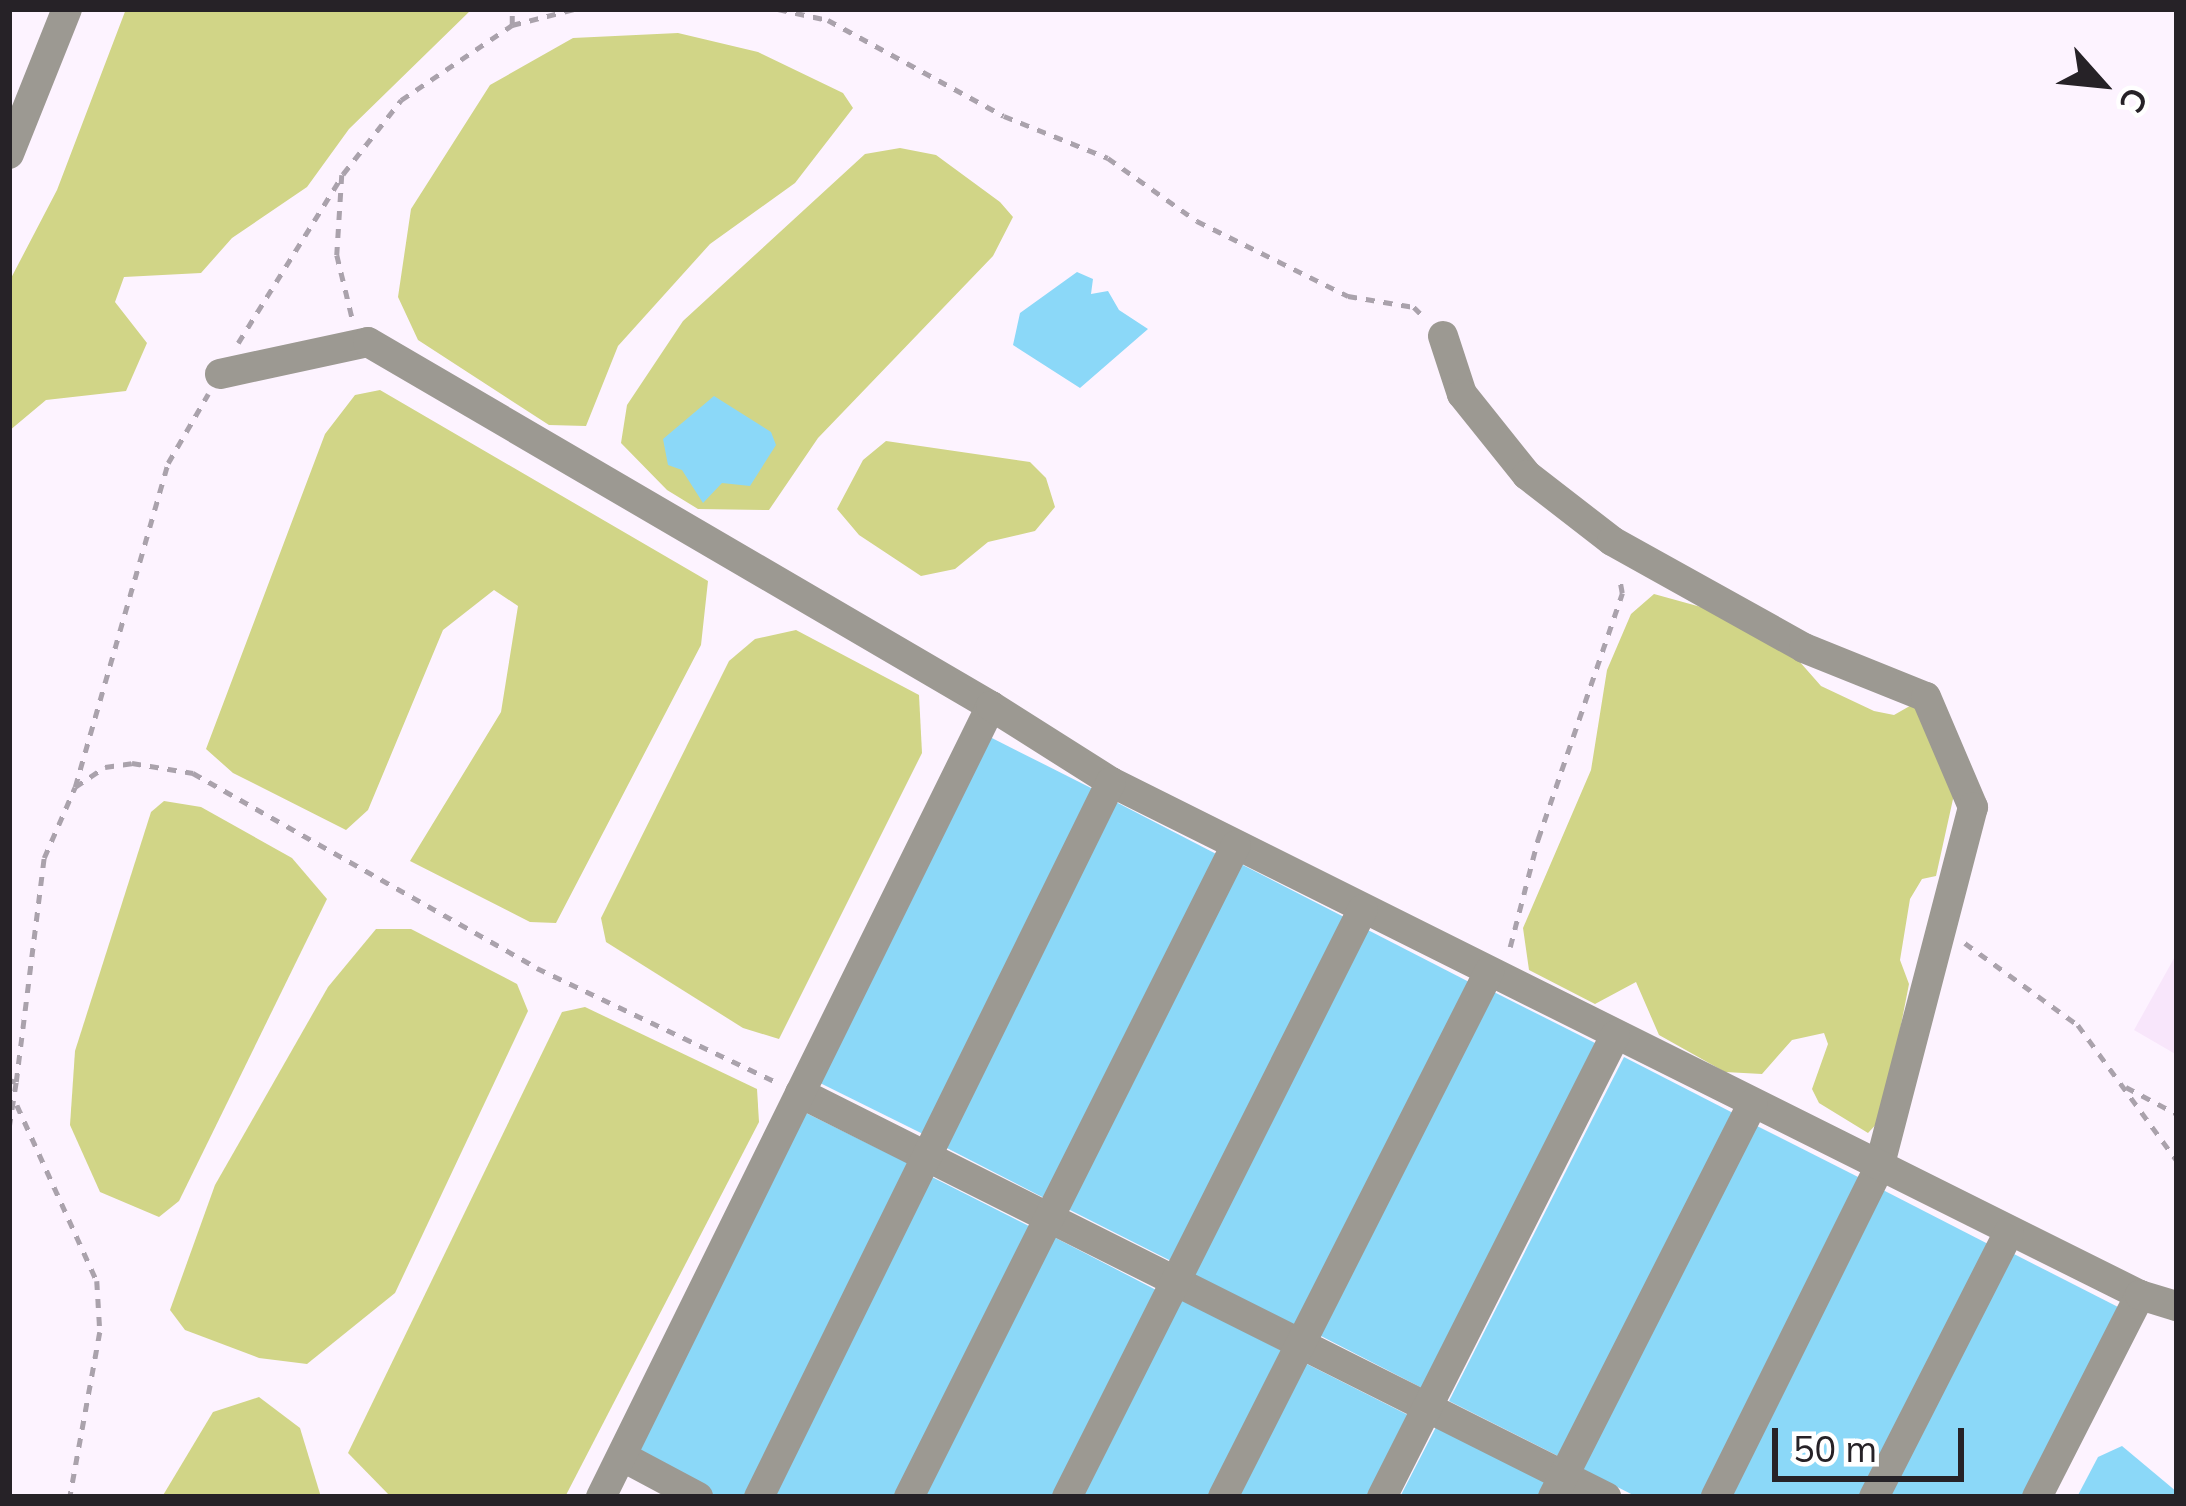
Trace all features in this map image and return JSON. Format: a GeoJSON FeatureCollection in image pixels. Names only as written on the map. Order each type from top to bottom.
{"type":"FeatureCollection","features":[{"type":"Feature","properties":{"kind":"lane"},"geometry":{"type":"LineString","coordinates":[[9,154],[67,9]]}},
{"type":"Feature","properties":{"kind":"lane"},"geometry":{"type":"LineString","coordinates":[[1443,336],[1462,394],[1527,475],[1612,541],[1804,648],[1926,697],[1973,807],[1880,1168],[1716,1497]]}},
{"type":"Feature","properties":{"kind":"lane"},"geometry":{"type":"LineString","coordinates":[[220,374],[368,342],[991,706],[1112,782],[2009,1232],[2140,1295],[2177,1306]]}},
{"type":"Feature","properties":{"kind":"lane"},"geometry":{"type":"LineString","coordinates":[[602,1497],[626,1458],[991,706]]}},
{"type":"Feature","properties":{"kind":"lane"},"geometry":{"type":"LineString","coordinates":[[759,1497],[1112,782]]}},
{"type":"Feature","properties":{"kind":"lane"},"geometry":{"type":"LineString","coordinates":[[909,1497],[1237,845]]}},
{"type":"Feature","properties":{"kind":"lane"},"geometry":{"type":"LineString","coordinates":[[1067,1497],[1364,909]]}},
{"type":"Feature","properties":{"kind":"lane"},"geometry":{"type":"LineString","coordinates":[[1222,1497],[1300,1342],[1502,979]]}},
{"type":"Feature","properties":{"kind":"lane"},"geometry":{"type":"LineString","coordinates":[[1382,1497],[1616,1036]]}},
{"type":"Feature","properties":{"kind":"lane"},"geometry":{"type":"LineString","coordinates":[[800,1093],[1428,1407],[1558,1486],[1606,1497]]}},
{"type":"Feature","properties":{"kind":"lane"},"geometry":{"type":"LineString","coordinates":[[1558,1486],[1752,1104]]}},
{"type":"Feature","properties":{"kind":"lane"},"geometry":{"type":"LineString","coordinates":[[1874,1497],[2009,1232]]}},
{"type":"Feature","properties":{"kind":"lane"},"geometry":{"type":"LineString","coordinates":[[2037,1497],[2140,1295]]}},
{"type":"Feature","properties":{"kind":"lane"},"geometry":{"type":"LineString","coordinates":[[626,1458],[698,1497]]}},
{"type":"Feature","properties":{"kind":"path"},"geometry":{"type":"LineString","coordinates":[[512,9],[512,25]]}},
{"type":"Feature","properties":{"kind":"path"},"geometry":{"type":"LineString","coordinates":[[70,1497],[100,1332],[97,1281],[17,1106],[13,1081],[44,858],[75,787],[167,463],[343,174],[401,100],[512,25],[575,9]]}},
{"type":"Feature","properties":{"kind":"path"},"geometry":{"type":"LineString","coordinates":[[778,9],[828,20],[1004,116],[1108,158],[1197,220],[1348,296],[1414,307],[1443,336]]}},
{"type":"Feature","properties":{"kind":"path"},"geometry":{"type":"LineString","coordinates":[[343,174],[341,289],[368,342]]}},
{"type":"Feature","properties":{"kind":"path"},"geometry":{"type":"LineString","coordinates":[[1502,979],[1508,934],[1622,593],[1612,541]]}},
{"type":"Feature","properties":{"kind":"path"},"geometry":{"type":"LineString","coordinates":[[75,787],[105,767],[132,763],[193,773],[537,968],[800,1093]]}},
{"type":"Feature","properties":{"kind":"path"},"geometry":{"type":"LineString","coordinates":[[1940,925],[2078,1025],[2177,1161]]}},
{"type":"Feature","properties":{"kind":"path"},"geometry":{"type":"LineString","coordinates":[[2121,1085],[2177,1114]]}},
{"type":"Feature","properties":{"kind":"path"},"geometry":{"type":"LineString","coordinates":[[9,1127],[17,1106]]}},
{"type":"Feature","properties":{"kind":"shaded area"},"geometry":{"type":"Polygon","coordinates":[[[2177,953],[2177,1055],[2134,1030],[2177,953]]]}},
{"type":"Feature","properties":{"kind":"green space"},"geometry":{"type":"Polygon","coordinates":[[[126,9],[472,9],[349,129],[307,187],[232,238],[201,273],[124,277],[115,302],[147,343],[126,391],[46,400],[9,431],[9,282],[57,190],[126,9]]]}},
{"type":"Feature","properties":{"kind":"green space"},"geometry":{"type":"Polygon","coordinates":[[[678,33],[758,52],[843,93],[853,108],[795,183],[710,244],[618,346],[586,426],[549,425],[418,340],[398,297],[411,209],[490,85],[573,38],[678,33]]]}},
{"type":"Feature","properties":{"kind":"green space"},"geometry":{"type":"Polygon","coordinates":[[[900,148],[936,155],[1013,217],[993,256],[818,438],[769,510],[698,509],[667,490],[621,443],[627,405],[683,321],[865,154],[900,148]]]}},
{"type":"Feature","properties":{"kind":"green space"},"geometry":{"type":"Polygon","coordinates":[[[380,390],[708,581],[701,645],[556,923],[530,922],[410,861],[501,712],[518,606],[494,590],[443,630],[368,810],[346,830],[233,773],[206,749],[325,434],[355,395],[380,390]]]}},
{"type":"Feature","properties":{"kind":"green space"},"geometry":{"type":"Polygon","coordinates":[[[886,441],[1030,462],[1046,478],[1055,507],[1035,531],[988,542],[955,569],[921,576],[859,535],[837,509],[863,460],[886,441]]]}},
{"type":"Feature","properties":{"kind":"green space"},"geometry":{"type":"Polygon","coordinates":[[[1654,594],[1719,612],[1799,661],[1821,686],[1874,711],[1894,715],[1915,703],[1957,781],[1936,876],[1922,879],[1910,899],[1900,960],[1909,984],[1883,1117],[1868,1133],[1819,1103],[1812,1089],[1828,1044],[1824,1033],[1792,1040],[1762,1074],[1725,1072],[1659,1035],[1636,982],[1595,1004],[1529,970],[1523,928],[1591,770],[1607,670],[1631,614],[1654,594]]]}},
{"type":"Feature","properties":{"kind":"green space"},"geometry":{"type":"Polygon","coordinates":[[[796,630],[919,695],[922,753],[779,1039],[743,1028],[606,942],[601,918],[729,661],[755,639],[796,630]]]}},
{"type":"Feature","properties":{"kind":"green space"},"geometry":{"type":"Polygon","coordinates":[[[164,801],[201,807],[292,858],[327,899],[179,1201],[159,1217],[100,1192],[70,1125],[75,1051],[151,812],[164,801]]]}},
{"type":"Feature","properties":{"kind":"green space"},"geometry":{"type":"Polygon","coordinates":[[[376,929],[411,929],[517,984],[528,1011],[395,1293],[307,1364],[259,1358],[185,1330],[170,1310],[215,1185],[328,987],[376,929]]]}},
{"type":"Feature","properties":{"kind":"green space"},"geometry":{"type":"Polygon","coordinates":[[[585,1007],[757,1089],[759,1122],[565,1497],[391,1497],[348,1453],[562,1012],[585,1007]]]}},
{"type":"Feature","properties":{"kind":"green space"},"geometry":{"type":"Polygon","coordinates":[[[259,1397],[300,1428],[321,1497],[162,1497],[213,1412],[259,1397]]]}},
{"type":"Feature","properties":{"kind":"water"},"geometry":{"type":"Polygon","coordinates":[[[1077,272],[1093,279],[1091,294],[1108,291],[1119,310],[1148,329],[1080,388],[1013,345],[1020,313],[1077,272]]]}},
{"type":"Feature","properties":{"kind":"water"},"geometry":{"type":"Polygon","coordinates":[[[714,396],[771,432],[776,445],[750,486],[722,483],[703,503],[682,470],[668,465],[663,439],[714,396]]]}},
{"type":"Feature","properties":{"kind":"water"},"geometry":{"type":"Polygon","coordinates":[[[988,736],[1099,792],[927,1136],[816,1081],[988,736]]]}},
{"type":"Feature","properties":{"kind":"water"},"geometry":{"type":"Polygon","coordinates":[[[1114,801],[1224,858],[1050,1201],[939,1144],[1114,801]]]}},
{"type":"Feature","properties":{"kind":"water"},"geometry":{"type":"Polygon","coordinates":[[[1237,862],[1348,919],[1173,1262],[1062,1206],[1237,862]]]}},
{"type":"Feature","properties":{"kind":"water"},"geometry":{"type":"Polygon","coordinates":[[[1364,928],[1475,985],[1300,1328],[1189,1272],[1364,928]]]}},
{"type":"Feature","properties":{"kind":"water"},"geometry":{"type":"Polygon","coordinates":[[[1492,991],[1603,1047],[1428,1391],[1317,1334],[1492,991]]]}},
{"type":"Feature","properties":{"kind":"water"},"geometry":{"type":"Polygon","coordinates":[[[1624,1057],[1735,1114],[1560,1457],[1449,1401],[1624,1057]]]}},
{"type":"Feature","properties":{"kind":"water"},"geometry":{"type":"Polygon","coordinates":[[[804,1112],[916,1167],[753,1497],[713,1497],[634,1458],[804,1112]]]}},
{"type":"Feature","properties":{"kind":"water"},"geometry":{"type":"Polygon","coordinates":[[[1755,1125],[1866,1181],[1704,1497],[1637,1497],[1580,1468],[1755,1125]]]}},
{"type":"Feature","properties":{"kind":"water"},"geometry":{"type":"Polygon","coordinates":[[[928,1175],[1039,1231],[904,1497],[764,1497],[928,1175]]]}},
{"type":"Feature","properties":{"kind":"water"},"geometry":{"type":"Polygon","coordinates":[[[1883,1190],[1994,1247],[1866,1497],[1727,1497],[1883,1190]]]}},
{"type":"Feature","properties":{"kind":"water"},"geometry":{"type":"Polygon","coordinates":[[[1050,1235],[1160,1292],[1055,1497],[916,1497],[1050,1235]]]}},
{"type":"Feature","properties":{"kind":"water"},"geometry":{"type":"Polygon","coordinates":[[[2012,1253],[2122,1309],[2027,1497],[1887,1497],[2012,1253]]]}},
{"type":"Feature","properties":{"kind":"water"},"geometry":{"type":"Polygon","coordinates":[[[1179,1298],[1290,1355],[1217,1497],[1078,1497],[1179,1298]]]}},
{"type":"Feature","properties":{"kind":"water"},"geometry":{"type":"Polygon","coordinates":[[[1303,1362],[1414,1418],[1374,1497],[1234,1497],[1303,1362]]]}},
{"type":"Feature","properties":{"kind":"water"},"geometry":{"type":"Polygon","coordinates":[[[1436,1427],[1547,1483],[1540,1497],[1400,1497],[1436,1427]]]}},
{"type":"Feature","properties":{"kind":"water"},"geometry":{"type":"Polygon","coordinates":[[[2122,1446],[2177,1492],[2177,1497],[2077,1497],[2098,1457],[2122,1446]]]}}]}
